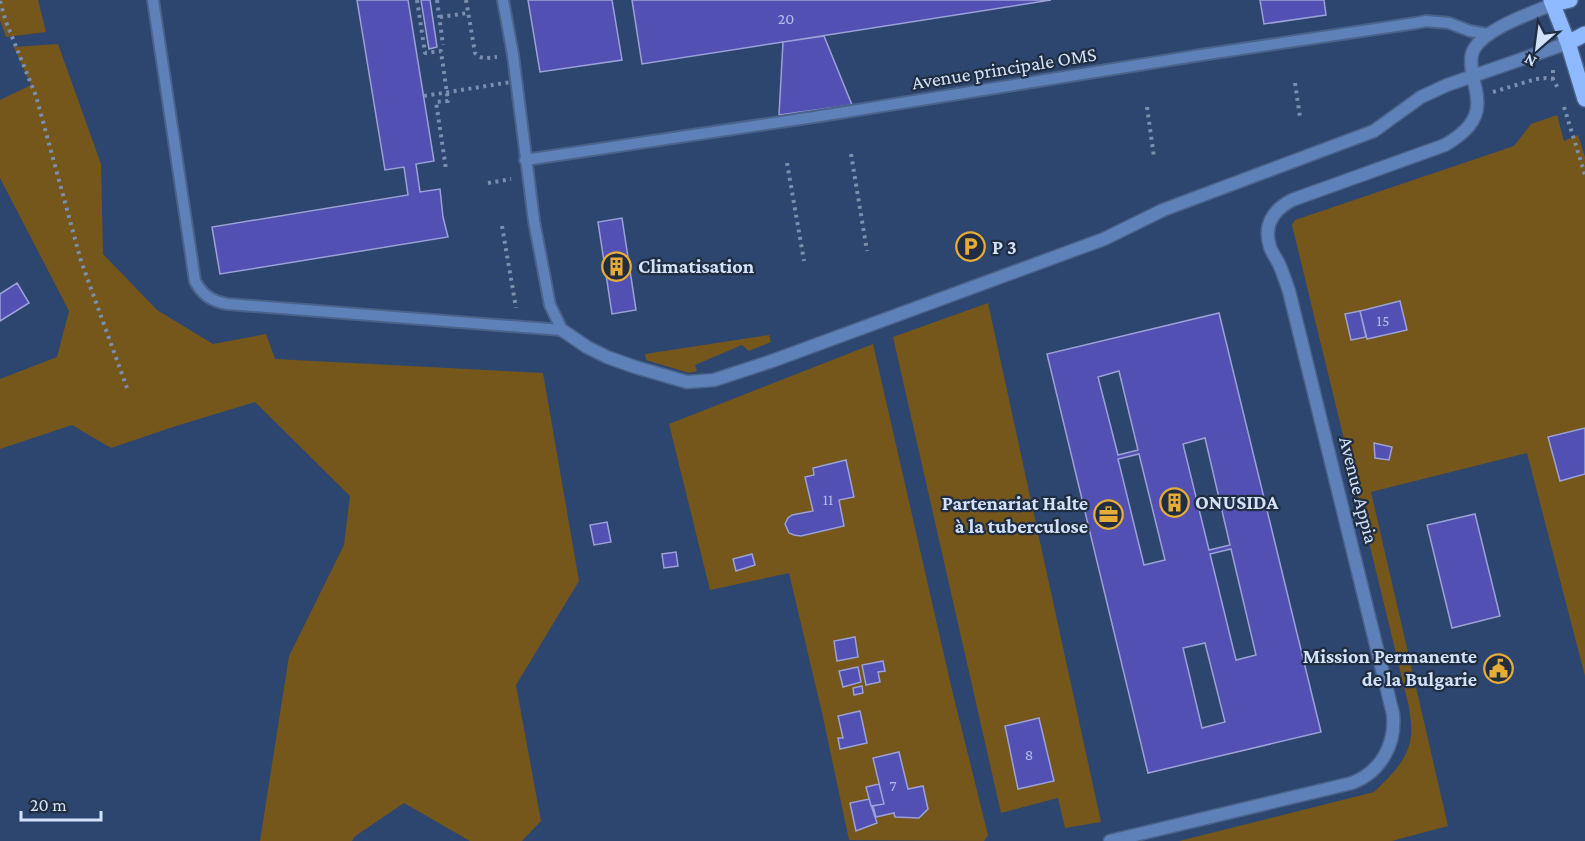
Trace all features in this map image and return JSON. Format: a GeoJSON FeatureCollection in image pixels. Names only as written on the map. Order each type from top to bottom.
{"type":"FeatureCollection","features":[{"type":"Feature","properties":{"kind":"main road"},"geometry":{"type":"LineString","coordinates":[[1570,0],[1552,2],[1568,43],[1585,99]]}},
{"type":"Feature","properties":{"kind":"main road"},"geometry":{"type":"LineString","coordinates":[[1578,0],[1585,2]]}},
{"type":"Feature","properties":{"kind":"main road"},"geometry":{"type":"LineString","coordinates":[[1568,43],[1585,34]]}},
{"type":"Feature","properties":{"kind":"street"},"geometry":{"type":"LineString","coordinates":[[1487,34],[1552,2]]}},
{"type":"Feature","properties":{"kind":"street","name":"Avenue Appia"},"geometry":{"type":"LineString","coordinates":[[1110,841],[1352,783],[1375,769],[1389,746],[1393,733],[1393,714],[1289,291],[1284,274],[1270,248],[1268,227],[1274,213],[1292,200],[1458,138],[1465,131],[1477,110],[1477,97],[1470,61],[1473,51],[1487,34]]}},
{"type":"Feature","properties":{"kind":"street"},"geometry":{"type":"LineString","coordinates":[[562,330],[587,347],[635,367],[687,382],[714,380],[772,361],[1093,243],[1163,210],[1374,131],[1421,97],[1446,85],[1568,43]]}},
{"type":"Feature","properties":{"kind":"lane"},"geometry":{"type":"LineString","coordinates":[[153,0],[195,281],[203,293],[219,303],[228,304],[562,330]]}},
{"type":"Feature","properties":{"kind":"lane"},"geometry":{"type":"LineString","coordinates":[[503,0],[513,55],[534,221],[550,305],[562,330]]}},
{"type":"Feature","properties":{"kind":"lane","name":"Avenue principale OMS"},"geometry":{"type":"LineString","coordinates":[[525,160],[1416,22],[1449,23],[1470,31],[1487,34]]}},
{"type":"Feature","properties":{"kind":"path"},"geometry":{"type":"LineString","coordinates":[[417,0],[425,53],[441,51],[448,101],[436,102],[446,169]]}},
{"type":"Feature","properties":{"kind":"path"},"geometry":{"type":"LineString","coordinates":[[437,0],[443,45]]}},
{"type":"Feature","properties":{"kind":"path"},"geometry":{"type":"LineString","coordinates":[[466,0],[475,53],[485,59],[513,55]]}},
{"type":"Feature","properties":{"kind":"path"},"geometry":{"type":"LineString","coordinates":[[0,1],[36,96],[81,261],[127,388]]}},
{"type":"Feature","properties":{"kind":"path"},"geometry":{"type":"LineString","coordinates":[[440,17],[468,13]]}},
{"type":"Feature","properties":{"kind":"path"},"geometry":{"type":"LineString","coordinates":[[1477,97],[1546,78],[1553,80],[1560,91]]}},
{"type":"Feature","properties":{"kind":"path"},"geometry":{"type":"LineString","coordinates":[[424,96],[511,82]]}},
{"type":"Feature","properties":{"kind":"path"},"geometry":{"type":"LineString","coordinates":[[1295,82],[1300,117]]}},
{"type":"Feature","properties":{"kind":"path"},"geometry":{"type":"LineString","coordinates":[[1563,101],[1585,175]]}},
{"type":"Feature","properties":{"kind":"path"},"geometry":{"type":"LineString","coordinates":[[1147,107],[1154,157]]}},
{"type":"Feature","properties":{"kind":"path"},"geometry":{"type":"LineString","coordinates":[[850,154],[867,251]]}},
{"type":"Feature","properties":{"kind":"path"},"geometry":{"type":"LineString","coordinates":[[787,163],[804,261]]}},
{"type":"Feature","properties":{"kind":"path"},"geometry":{"type":"LineString","coordinates":[[502,226],[514,304],[520,310]]}},
{"type":"Feature","properties":{"kind":"shaded area"},"geometry":{"type":"Polygon","coordinates":[[[0,0],[38,0],[46,32],[6,37],[0,20],[0,0]]]}},
{"type":"Feature","properties":{"kind":"shaded area"},"geometry":{"type":"Polygon","coordinates":[[[58,44],[101,164],[103,254],[157,310],[213,344],[266,334],[275,359],[543,373],[579,581],[516,685],[541,821],[522,841],[470,841],[404,803],[354,837],[352,841],[260,841],[289,656],[344,545],[350,496],[255,402],[111,448],[72,425],[0,449],[0,379],[57,357],[69,311],[0,178],[0,100],[31,85],[14,47],[58,44]]]}},
{"type":"Feature","properties":{"kind":"shaded area"},"geometry":{"type":"Polygon","coordinates":[[[1557,115],[1564,141],[1578,135],[1585,157],[1585,676],[1527,453],[1371,492],[1448,826],[1392,841],[1179,841],[1374,792],[1403,760],[1411,735],[1409,707],[1292,225],[1295,220],[1514,146],[1531,124],[1557,115]]]}},
{"type":"Feature","properties":{"kind":"shaded area"},"geometry":{"type":"Polygon","coordinates":[[[988,303],[1101,822],[1065,828],[1058,798],[1001,813],[893,337],[988,303]]]}},
{"type":"Feature","properties":{"kind":"shaded area"},"geometry":{"type":"Polygon","coordinates":[[[769,335],[771,342],[749,351],[742,345],[695,365],[697,371],[689,373],[646,360],[645,354],[769,335]]]}},
{"type":"Feature","properties":{"kind":"shaded area"},"geometry":{"type":"Polygon","coordinates":[[[873,344],[952,690],[988,835],[984,841],[849,840],[789,573],[710,590],[669,424],[873,344]]]}},
{"type":"Feature","properties":{"kind":"building"},"geometry":{"type":"Polygon","coordinates":[[[357,0],[408,0],[434,161],[416,164],[420,192],[440,189],[448,237],[220,274],[212,227],[408,195],[404,167],[385,170],[357,0]]]}},
{"type":"Feature","properties":{"kind":"building"},"geometry":{"type":"Polygon","coordinates":[[[421,0],[430,0],[437,47],[429,49],[421,0]]]}},
{"type":"Feature","properties":{"kind":"building"},"geometry":{"type":"Polygon","coordinates":[[[528,0],[612,0],[622,60],[540,72],[528,0]]]}},
{"type":"Feature","properties":{"kind":"building"},"geometry":{"type":"Polygon","coordinates":[[[632,0],[1051,0],[642,64],[632,0]]]}},
{"type":"Feature","properties":{"kind":"building"},"geometry":{"type":"Polygon","coordinates":[[[1260,0],[1324,0],[1326,15],[1264,24],[1260,0]]]}},
{"type":"Feature","properties":{"kind":"building"},"geometry":{"type":"Polygon","coordinates":[[[824,36],[852,105],[779,115],[783,42],[824,36]]]}},
{"type":"Feature","properties":{"kind":"building","name":"Climatisation"},"geometry":{"type":"Polygon","coordinates":[[[622,218],[636,310],[612,314],[598,222],[622,218]]]}},
{"type":"Feature","properties":{"kind":"building"},"geometry":{"type":"Polygon","coordinates":[[[17,283],[29,303],[0,321],[0,294],[17,283]]]}},
{"type":"Feature","properties":{"kind":"building"},"geometry":{"type":"Polygon","coordinates":[[[1400,301],[1407,330],[1367,339],[1360,311],[1400,301]]]}},
{"type":"Feature","properties":{"kind":"building"},"geometry":{"type":"Polygon","coordinates":[[[1360,311],[1366,337],[1351,340],[1345,314],[1360,311]]]}},
{"type":"Feature","properties":{"kind":"building","name":"ONUSIDA"},"geometry":{"type":"Polygon","coordinates":[[[1219,313],[1321,732],[1148,773],[1047,354],[1219,313]],[[1119,371],[1098,377],[1118,455],[1138,450],[1119,371]],[[1205,438],[1183,444],[1209,550],[1230,545],[1205,438]],[[1139,454],[1118,459],[1144,565],[1165,560],[1139,454]],[[1231,549],[1210,554],[1236,660],[1256,655],[1231,549]],[[1205,643],[1183,648],[1202,728],[1225,722],[1205,643]]]}},
{"type":"Feature","properties":{"kind":"building"},"geometry":{"type":"Polygon","coordinates":[[[1585,428],[1585,474],[1560,481],[1548,437],[1585,428]]]}},
{"type":"Feature","properties":{"kind":"building"},"geometry":{"type":"Polygon","coordinates":[[[1374,443],[1392,447],[1389,460],[1375,458],[1374,443]]]}},
{"type":"Feature","properties":{"kind":"building"},"geometry":{"type":"Polygon","coordinates":[[[846,460],[854,497],[839,500],[844,526],[801,536],[789,533],[785,524],[788,518],[792,515],[813,511],[805,477],[814,475],[813,468],[846,460]]]}},
{"type":"Feature","properties":{"kind":"building"},"geometry":{"type":"Polygon","coordinates":[[[1475,514],[1500,616],[1452,628],[1427,525],[1475,514]]]}},
{"type":"Feature","properties":{"kind":"building"},"geometry":{"type":"Polygon","coordinates":[[[607,522],[611,542],[594,545],[590,525],[607,522]]]}},
{"type":"Feature","properties":{"kind":"building"},"geometry":{"type":"Polygon","coordinates":[[[676,552],[678,566],[664,568],[662,554],[676,552]]]}},
{"type":"Feature","properties":{"kind":"building"},"geometry":{"type":"Polygon","coordinates":[[[752,554],[755,565],[736,571],[733,559],[752,554]]]}},
{"type":"Feature","properties":{"kind":"building"},"geometry":{"type":"Polygon","coordinates":[[[855,637],[858,657],[837,661],[834,641],[855,637]]]}},
{"type":"Feature","properties":{"kind":"building"},"geometry":{"type":"Polygon","coordinates":[[[883,661],[885,671],[878,672],[880,682],[866,685],[862,665],[883,661]]]}},
{"type":"Feature","properties":{"kind":"building"},"geometry":{"type":"Polygon","coordinates":[[[858,667],[861,682],[843,687],[839,671],[858,667]]]}},
{"type":"Feature","properties":{"kind":"building"},"geometry":{"type":"Polygon","coordinates":[[[862,686],[863,693],[854,695],[853,688],[862,686]]]}},
{"type":"Feature","properties":{"kind":"building"},"geometry":{"type":"Polygon","coordinates":[[[860,711],[867,743],[840,749],[838,738],[843,738],[838,716],[860,711]]]}},
{"type":"Feature","properties":{"kind":"building"},"geometry":{"type":"Polygon","coordinates":[[[1039,718],[1054,781],[1018,789],[1005,726],[1039,718]]]}},
{"type":"Feature","properties":{"kind":"building"},"geometry":{"type":"Polygon","coordinates":[[[899,752],[908,789],[923,786],[928,809],[919,818],[895,817],[894,813],[876,817],[873,806],[884,804],[873,758],[899,752]]]}},
{"type":"Feature","properties":{"kind":"building"},"geometry":{"type":"Polygon","coordinates":[[[879,784],[884,804],[871,806],[866,787],[879,784]]]}},
{"type":"Feature","properties":{"kind":"building"},"geometry":{"type":"Polygon","coordinates":[[[869,799],[877,823],[856,831],[850,803],[869,799]]]}},
{"type":"Feature","properties":{"kind":"place","name":"P 3"},"geometry":{"type":"Point","coordinates":[971,247]}},
{"type":"Feature","properties":{"kind":"place","name":"Climatisation"},"geometry":{"type":"Point","coordinates":[617,266]}},
{"type":"Feature","properties":{"kind":"place","name":"ONUSIDA"},"geometry":{"type":"Point","coordinates":[1174,502]}},
{"type":"Feature","properties":{"kind":"place","name":"Partenariat Halte à la tuberculose"},"geometry":{"type":"Point","coordinates":[1109,515]}},
{"type":"Feature","properties":{"kind":"place","name":"Mission Permanente de la Bulgarie"},"geometry":{"type":"Point","coordinates":[1498,668]}}]}
